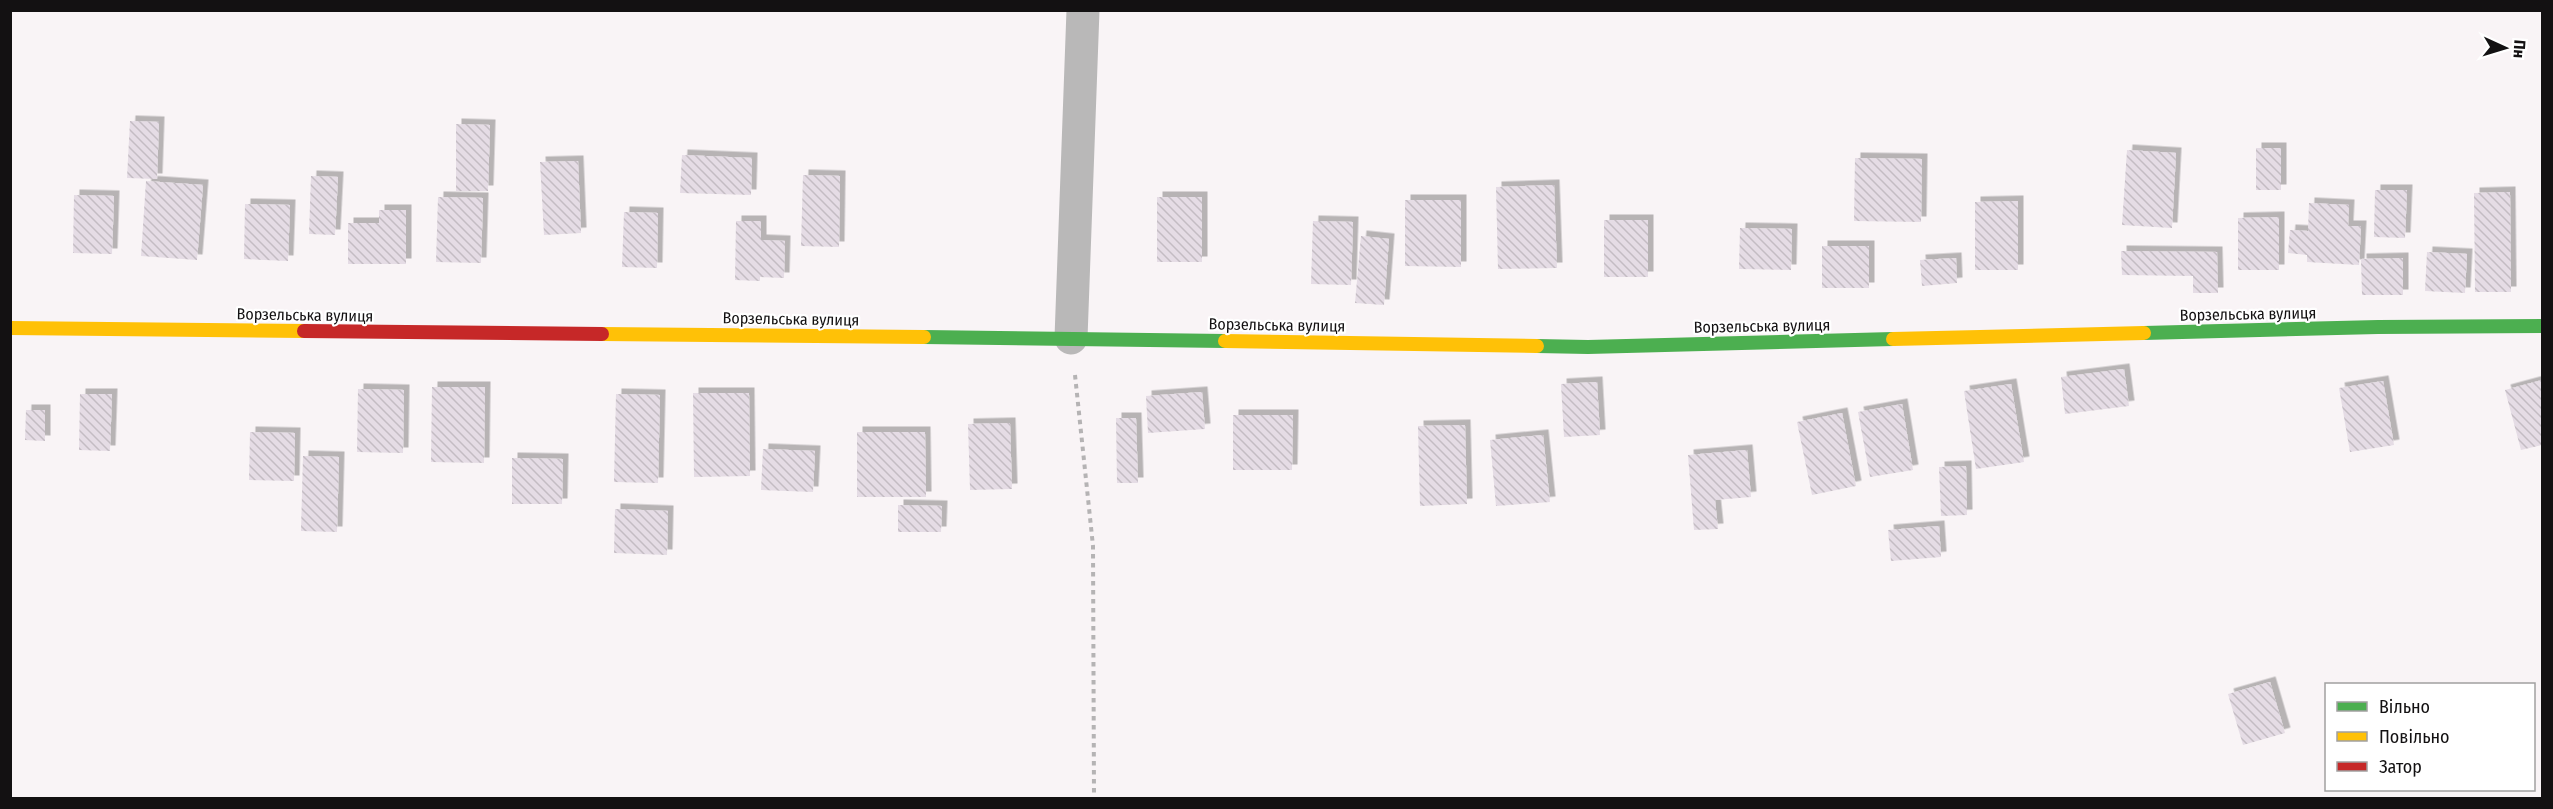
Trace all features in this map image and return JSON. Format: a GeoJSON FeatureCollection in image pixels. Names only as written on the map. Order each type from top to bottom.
{"type":"FeatureCollection","features":[{"type":"Feature","properties":{"kind":"street"},"geometry":{"type":"LineString","coordinates":[[1071,339],[1083,10]]}},
{"type":"Feature","properties":{"kind":"street","name":"Ворзельська вулиця"},"geometry":{"type":"LineString","coordinates":[[10,328],[1588,347],[2378,327],[2542,326]]}},
{"type":"Feature","properties":{"kind":"path"},"geometry":{"type":"LineString","coordinates":[[1071,339],[1093,546],[1094,798]]}},
{"type":"Feature","properties":{"kind":"building"},"geometry":{"type":"Polygon","coordinates":[[[130,121],[159,122],[157,179],[127,178],[130,121]]]}},
{"type":"Feature","properties":{"kind":"building"},"geometry":{"type":"Polygon","coordinates":[[[456,124],[490,125],[488,191],[456,191],[456,124]]]}},
{"type":"Feature","properties":{"kind":"building"},"geometry":{"type":"Polygon","coordinates":[[[2256,148],[2281,148],[2281,190],[2256,190],[2256,148]]]}},
{"type":"Feature","properties":{"kind":"building"},"geometry":{"type":"Polygon","coordinates":[[[2127,150],[2176,153],[2172,228],[2122,225],[2127,150]]]}},
{"type":"Feature","properties":{"kind":"building"},"geometry":{"type":"Polygon","coordinates":[[[682,155],[752,158],[751,195],[680,193],[682,155]]]}},
{"type":"Feature","properties":{"kind":"building"},"geometry":{"type":"Polygon","coordinates":[[[1855,158],[1922,159],[1921,222],[1854,221],[1855,158]]]}},
{"type":"Feature","properties":{"kind":"building"},"geometry":{"type":"Polygon","coordinates":[[[578,161],[581,233],[544,235],[540,162],[578,161]]]}},
{"type":"Feature","properties":{"kind":"building"},"geometry":{"type":"Polygon","coordinates":[[[803,175],[840,176],[839,247],[801,246],[803,175]]]}},
{"type":"Feature","properties":{"kind":"building"},"geometry":{"type":"Polygon","coordinates":[[[311,176],[338,177],[335,235],[309,234],[311,176]]]}},
{"type":"Feature","properties":{"kind":"building"},"geometry":{"type":"Polygon","coordinates":[[[146,181],[203,185],[197,260],[141,256],[146,181]]]}},
{"type":"Feature","properties":{"kind":"building"},"geometry":{"type":"Polygon","coordinates":[[[1554,185],[1557,268],[1498,269],[1496,187],[1554,185]]]}},
{"type":"Feature","properties":{"kind":"building"},"geometry":{"type":"Polygon","coordinates":[[[2375,190],[2407,190],[2405,238],[2374,237],[2375,190]]]}},
{"type":"Feature","properties":{"kind":"building"},"geometry":{"type":"Polygon","coordinates":[[[2510,192],[2511,292],[2475,292],[2474,193],[2510,192]]]}},
{"type":"Feature","properties":{"kind":"building"},"geometry":{"type":"Polygon","coordinates":[[[74,195],[114,196],[112,254],[73,253],[74,195]]]}},
{"type":"Feature","properties":{"kind":"building"},"geometry":{"type":"Polygon","coordinates":[[[438,197],[483,198],[481,263],[436,262],[438,197]]]}},
{"type":"Feature","properties":{"kind":"building"},"geometry":{"type":"Polygon","coordinates":[[[1157,197],[1202,197],[1202,262],[1157,262],[1157,197]]]}},
{"type":"Feature","properties":{"kind":"building"},"geometry":{"type":"Polygon","coordinates":[[[1405,200],[1461,200],[1461,267],[1405,266],[1405,200]]]}},
{"type":"Feature","properties":{"kind":"building"},"geometry":{"type":"Polygon","coordinates":[[[2018,201],[2018,270],[1975,270],[1975,202],[2018,201]]]}},
{"type":"Feature","properties":{"kind":"building"},"geometry":{"type":"Polygon","coordinates":[[[2309,203],[2349,205],[2348,226],[2361,226],[2359,265],[2307,262],[2307,255],[2288,253],[2290,230],[2308,231],[2309,203]]]}},
{"type":"Feature","properties":{"kind":"building"},"geometry":{"type":"Polygon","coordinates":[[[245,204],[290,205],[288,261],[244,259],[245,204]]]}},
{"type":"Feature","properties":{"kind":"building"},"geometry":{"type":"Polygon","coordinates":[[[379,210],[406,210],[406,264],[348,264],[348,223],[379,223],[379,210]]]}},
{"type":"Feature","properties":{"kind":"building"},"geometry":{"type":"Polygon","coordinates":[[[624,212],[658,213],[657,268],[622,267],[624,212]]]}},
{"type":"Feature","properties":{"kind":"building"},"geometry":{"type":"Polygon","coordinates":[[[2279,217],[2279,270],[2238,270],[2238,218],[2279,217]]]}},
{"type":"Feature","properties":{"kind":"building"},"geometry":{"type":"Polygon","coordinates":[[[1604,220],[1648,220],[1648,277],[1604,277],[1604,220]]]}},
{"type":"Feature","properties":{"kind":"building"},"geometry":{"type":"Polygon","coordinates":[[[736,221],[761,221],[761,240],[785,241],[784,278],[760,277],[760,281],[735,280],[736,221]]]}},
{"type":"Feature","properties":{"kind":"building"},"geometry":{"type":"Polygon","coordinates":[[[1313,221],[1353,222],[1351,285],[1311,284],[1313,221]]]}},
{"type":"Feature","properties":{"kind":"building"},"geometry":{"type":"Polygon","coordinates":[[[1740,228],[1792,229],[1791,270],[1739,269],[1740,228]]]}},
{"type":"Feature","properties":{"kind":"building"},"geometry":{"type":"Polygon","coordinates":[[[1361,236],[1389,239],[1384,305],[1355,303],[1361,236]]]}},
{"type":"Feature","properties":{"kind":"building"},"geometry":{"type":"Polygon","coordinates":[[[1822,246],[1869,246],[1869,288],[1822,288],[1822,246]]]}},
{"type":"Feature","properties":{"kind":"building"},"geometry":{"type":"Polygon","coordinates":[[[2121,251],[2217,252],[2218,293],[2193,293],[2193,276],[2122,275],[2121,251]]]}},
{"type":"Feature","properties":{"kind":"building"},"geometry":{"type":"Polygon","coordinates":[[[2427,252],[2467,254],[2465,293],[2425,291],[2427,252]]]}},
{"type":"Feature","properties":{"kind":"building"},"geometry":{"type":"Polygon","coordinates":[[[1956,258],[1957,283],[1922,286],[1920,260],[1956,258]]]}},
{"type":"Feature","properties":{"kind":"building"},"geometry":{"type":"Polygon","coordinates":[[[2403,258],[2403,295],[2362,295],[2361,259],[2403,258]]]}},
{"type":"Feature","properties":{"kind":"building"},"geometry":{"type":"Polygon","coordinates":[[[2124,369],[2129,406],[2065,414],[2061,377],[2124,369]]]}},
{"type":"Feature","properties":{"kind":"building"},"geometry":{"type":"Polygon","coordinates":[[[2542,380],[2542,445],[2521,450],[2505,390],[2542,380]]]}},
{"type":"Feature","properties":{"kind":"building"},"geometry":{"type":"Polygon","coordinates":[[[2383,381],[2394,445],[2350,452],[2339,388],[2383,381]]]}},
{"type":"Feature","properties":{"kind":"building"},"geometry":{"type":"Polygon","coordinates":[[[1597,382],[1600,435],[1564,437],[1561,384],[1597,382]]]}},
{"type":"Feature","properties":{"kind":"building"},"geometry":{"type":"Polygon","coordinates":[[[2011,384],[2024,462],[1976,469],[1964,391],[2011,384]]]}},
{"type":"Feature","properties":{"kind":"building"},"geometry":{"type":"Polygon","coordinates":[[[432,387],[485,387],[484,463],[431,462],[432,387]]]}},
{"type":"Feature","properties":{"kind":"building"},"geometry":{"type":"Polygon","coordinates":[[[358,389],[404,390],[403,453],[357,452],[358,389]]]}},
{"type":"Feature","properties":{"kind":"building"},"geometry":{"type":"Polygon","coordinates":[[[1202,392],[1205,429],[1148,433],[1146,396],[1202,392]]]}},
{"type":"Feature","properties":{"kind":"building"},"geometry":{"type":"Polygon","coordinates":[[[693,393],[749,393],[750,476],[694,477],[693,393]]]}},
{"type":"Feature","properties":{"kind":"building"},"geometry":{"type":"Polygon","coordinates":[[[80,394],[112,394],[110,451],[79,450],[80,394]]]}},
{"type":"Feature","properties":{"kind":"building"},"geometry":{"type":"Polygon","coordinates":[[[616,394],[660,395],[658,483],[614,482],[616,394]]]}},
{"type":"Feature","properties":{"kind":"building"},"geometry":{"type":"Polygon","coordinates":[[[1902,404],[1913,470],[1870,477],[1858,412],[1902,404]]]}},
{"type":"Feature","properties":{"kind":"building"},"geometry":{"type":"Polygon","coordinates":[[[26,410],[45,410],[45,441],[25,440],[26,410]]]}},
{"type":"Feature","properties":{"kind":"building"},"geometry":{"type":"Polygon","coordinates":[[[1842,413],[1856,486],[1812,495],[1797,422],[1842,413]]]}},
{"type":"Feature","properties":{"kind":"building"},"geometry":{"type":"Polygon","coordinates":[[[1233,415],[1293,415],[1292,470],[1233,470],[1233,415]]]}},
{"type":"Feature","properties":{"kind":"building"},"geometry":{"type":"Polygon","coordinates":[[[1116,418],[1136,418],[1138,483],[1117,483],[1116,418]]]}},
{"type":"Feature","properties":{"kind":"building"},"geometry":{"type":"Polygon","coordinates":[[[1010,423],[1012,489],[970,490],[968,424],[1010,423]]]}},
{"type":"Feature","properties":{"kind":"building"},"geometry":{"type":"Polygon","coordinates":[[[1465,425],[1467,504],[1420,506],[1418,426],[1465,425]]]}},
{"type":"Feature","properties":{"kind":"building"},"geometry":{"type":"Polygon","coordinates":[[[250,432],[295,433],[294,481],[249,480],[250,432]]]}},
{"type":"Feature","properties":{"kind":"building"},"geometry":{"type":"Polygon","coordinates":[[[857,432],[925,432],[926,497],[857,497],[857,432]]]}},
{"type":"Feature","properties":{"kind":"building"},"geometry":{"type":"Polygon","coordinates":[[[1543,435],[1550,502],[1496,506],[1490,440],[1543,435]]]}},
{"type":"Feature","properties":{"kind":"building"},"geometry":{"type":"Polygon","coordinates":[[[763,449],[815,451],[813,492],[761,490],[763,449]]]}},
{"type":"Feature","properties":{"kind":"building"},"geometry":{"type":"Polygon","coordinates":[[[1747,450],[1751,497],[1715,500],[1718,529],[1694,530],[1688,455],[1747,450]]]}},
{"type":"Feature","properties":{"kind":"building"},"geometry":{"type":"Polygon","coordinates":[[[303,456],[339,457],[337,532],[301,531],[303,456]]]}},
{"type":"Feature","properties":{"kind":"building"},"geometry":{"type":"Polygon","coordinates":[[[512,458],[563,459],[562,504],[512,504],[512,458]]]}},
{"type":"Feature","properties":{"kind":"building"},"geometry":{"type":"Polygon","coordinates":[[[1966,466],[1967,515],[1941,516],[1939,467],[1966,466]]]}},
{"type":"Feature","properties":{"kind":"building"},"geometry":{"type":"Polygon","coordinates":[[[898,505],[942,506],[941,532],[898,532],[898,505]]]}},
{"type":"Feature","properties":{"kind":"building"},"geometry":{"type":"Polygon","coordinates":[[[615,509],[668,511],[667,555],[614,553],[615,509]]]}},
{"type":"Feature","properties":{"kind":"building"},"geometry":{"type":"Polygon","coordinates":[[[1939,526],[1941,557],[1891,561],[1888,530],[1939,526]]]}},
{"type":"Feature","properties":{"kind":"building"},"geometry":{"type":"Polygon","coordinates":[[[2270,682],[2285,733],[2243,745],[2228,694],[2270,682]]]}},
{"type":"Feature","properties":{"kind":"traffic: fast"},"geometry":{"type":"LineString","coordinates":[[2144,333],[2378,327],[2542,326]]}},
{"type":"Feature","properties":{"kind":"traffic: fast"},"geometry":{"type":"LineString","coordinates":[[924,337],[1225,341]]}},
{"type":"Feature","properties":{"kind":"traffic: fast"},"geometry":{"type":"LineString","coordinates":[[1537,346],[1588,347],[1893,339]]}},
{"type":"Feature","properties":{"kind":"traffic: slow"},"geometry":{"type":"LineString","coordinates":[[10,328],[304,331]]}},
{"type":"Feature","properties":{"kind":"traffic: slow"},"geometry":{"type":"LineString","coordinates":[[1893,339],[2144,333]]}},
{"type":"Feature","properties":{"kind":"traffic: slow"},"geometry":{"type":"LineString","coordinates":[[602,334],[924,337]]}},
{"type":"Feature","properties":{"kind":"traffic: slow"},"geometry":{"type":"LineString","coordinates":[[1225,341],[1537,346]]}},
{"type":"Feature","properties":{"kind":"traffic: jam"},"geometry":{"type":"LineString","coordinates":[[304,331],[602,334]]}}]}
